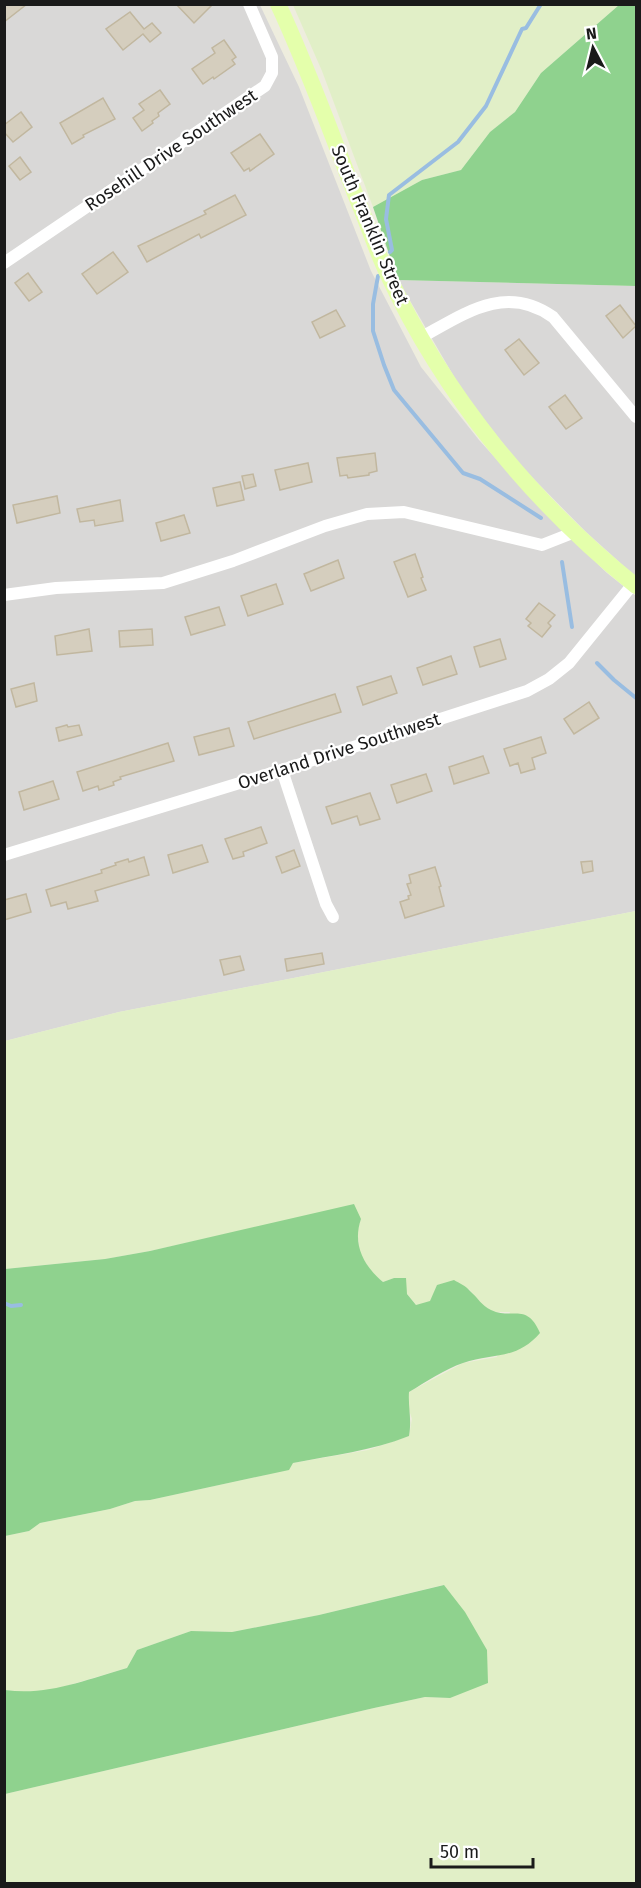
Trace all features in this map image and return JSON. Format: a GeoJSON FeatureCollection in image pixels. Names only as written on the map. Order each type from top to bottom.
{"type":"FeatureCollection","features":[{"type":"Feature","properties":{"kind":"main road","name":"South Franklin Street"},"geometry":{"type":"LineString","coordinates":[[278,4],[301,56],[386,272],[420,338],[456,394],[511,466],[575,532],[635,585]]}},
{"type":"Feature","properties":{"kind":"street","name":"Rosehill Drive Southwest"},"geometry":{"type":"LineString","coordinates":[[4,263],[265,86],[272,73],[273,57],[249,4]]}},
{"type":"Feature","properties":{"kind":"street"},"geometry":{"type":"LineString","coordinates":[[420,338],[481,305],[510,300],[539,307],[553,317],[636,417]]}},
{"type":"Feature","properties":{"kind":"street"},"geometry":{"type":"LineString","coordinates":[[4,595],[56,588],[163,583],[233,561],[325,526],[367,514],[404,512],[542,545],[575,532]]}},
{"type":"Feature","properties":{"kind":"street","name":"Overland Drive Southwest"},"geometry":{"type":"LineString","coordinates":[[4,855],[282,770],[527,691],[549,679],[570,663],[635,585]]}},
{"type":"Feature","properties":{"kind":"street"},"geometry":{"type":"LineString","coordinates":[[282,770],[326,904],[333,916]]}},
{"type":"Feature","properties":{"kind":"shaded area"},"geometry":{"type":"Polygon","coordinates":[[[5,5],[260,5],[299,87],[371,271],[421,367],[479,440],[545,513],[607,573],[636,596],[636,911],[119,1012],[5,1041],[5,5]]]}},
{"type":"Feature","properties":{"kind":"shaded area"},"geometry":{"type":"Polygon","coordinates":[[[398,280],[636,286],[636,577],[586,532],[520,465],[464,394],[398,280]]]}},
{"type":"Feature","properties":{"kind":"green space"},"geometry":{"type":"Polygon","coordinates":[[[293,5],[619,5],[541,73],[515,112],[490,132],[461,170],[422,180],[373,207],[322,71],[293,5]]]}},
{"type":"Feature","properties":{"kind":"green space"},"geometry":{"type":"Polygon","coordinates":[[[619,5],[636,5],[636,286],[398,280],[373,207],[422,180],[461,170],[490,132],[515,112],[541,73],[619,5]]]}},
{"type":"Feature","properties":{"kind":"green space"},"geometry":{"type":"Polygon","coordinates":[[[636,911],[636,1883],[5,1883],[5,1794],[374,1708],[425,1697],[450,1698],[443,1585],[319,1615],[232,1632],[191,1631],[137,1650],[127,1668],[49,1691],[24,1693],[5,1690],[5,1536],[29,1531],[40,1523],[265,1475],[293,1463],[368,1450],[409,1436],[412,1419],[408,1407],[409,1392],[463,1363],[497,1357],[510,1312],[493,1312],[481,1304],[469,1289],[417,1306],[394,1278],[383,1282],[373,1274],[360,1254],[357,1230],[361,1219],[297,1218],[105,1259],[5,1269],[5,1041],[119,1012],[636,911]]]}},
{"type":"Feature","properties":{"kind":"green space"},"geometry":{"type":"Polygon","coordinates":[[[354,1204],[361,1219],[358,1238],[365,1262],[383,1282],[394,1278],[406,1278],[407,1294],[416,1305],[430,1301],[437,1285],[454,1280],[467,1288],[491,1310],[530,1318],[540,1333],[522,1348],[456,1366],[409,1392],[409,1436],[366,1449],[293,1463],[289,1470],[40,1523],[29,1531],[5,1536],[5,1269],[105,1259],[150,1251],[354,1204]]]}},
{"type":"Feature","properties":{"kind":"green space"},"geometry":{"type":"Polygon","coordinates":[[[444,1585],[465,1612],[487,1650],[488,1683],[450,1698],[425,1697],[374,1708],[5,1794],[5,1690],[51,1689],[127,1668],[137,1650],[191,1631],[232,1632],[319,1615],[444,1585]]]}},
{"type":"Feature","properties":{"kind":"building"},"geometry":{"type":"Polygon","coordinates":[[[4,4],[27,4],[4,22],[4,4]]]}},
{"type":"Feature","properties":{"kind":"building"},"geometry":{"type":"Polygon","coordinates":[[[176,4],[213,4],[194,23],[176,4]]]}},
{"type":"Feature","properties":{"kind":"building"},"geometry":{"type":"Polygon","coordinates":[[[130,12],[144,29],[152,23],[161,33],[150,42],[143,34],[123,50],[106,29],[130,12]]]}},
{"type":"Feature","properties":{"kind":"building"},"geometry":{"type":"Polygon","coordinates":[[[224,40],[236,57],[232,60],[235,64],[203,84],[192,69],[215,53],[212,48],[224,40]]]}},
{"type":"Feature","properties":{"kind":"building"},"geometry":{"type":"Polygon","coordinates":[[[160,90],[170,104],[158,113],[159,116],[152,121],[153,123],[142,131],[133,118],[144,110],[139,104],[160,90]]]}},
{"type":"Feature","properties":{"kind":"building"},"geometry":{"type":"Polygon","coordinates":[[[103,98],[115,119],[83,135],[84,137],[72,144],[60,123],[103,98]]]}},
{"type":"Feature","properties":{"kind":"building"},"geometry":{"type":"Polygon","coordinates":[[[21,112],[32,127],[13,142],[4,132],[4,125],[21,112]]]}},
{"type":"Feature","properties":{"kind":"building"},"geometry":{"type":"Polygon","coordinates":[[[260,134],[274,154],[250,171],[249,168],[244,171],[231,153],[260,134]]]}},
{"type":"Feature","properties":{"kind":"building"},"geometry":{"type":"Polygon","coordinates":[[[20,157],[31,172],[20,180],[9,166],[20,157]]]}},
{"type":"Feature","properties":{"kind":"building"},"geometry":{"type":"Polygon","coordinates":[[[235,195],[246,215],[201,238],[199,234],[147,262],[138,246],[206,214],[204,211],[235,195]]]}},
{"type":"Feature","properties":{"kind":"building"},"geometry":{"type":"Polygon","coordinates":[[[113,252],[128,272],[97,294],[82,274],[113,252]]]}},
{"type":"Feature","properties":{"kind":"building"},"geometry":{"type":"Polygon","coordinates":[[[28,273],[42,292],[29,301],[15,283],[28,273]]]}},
{"type":"Feature","properties":{"kind":"building"},"geometry":{"type":"Polygon","coordinates":[[[620,305],[636,326],[623,338],[606,316],[620,305]]]}},
{"type":"Feature","properties":{"kind":"building"},"geometry":{"type":"Polygon","coordinates":[[[336,310],[345,326],[320,338],[312,322],[336,310]]]}},
{"type":"Feature","properties":{"kind":"building"},"geometry":{"type":"Polygon","coordinates":[[[519,339],[539,363],[524,375],[505,350],[519,339]]]}},
{"type":"Feature","properties":{"kind":"building"},"geometry":{"type":"Polygon","coordinates":[[[565,395],[582,418],[566,429],[549,407],[565,395]]]}},
{"type":"Feature","properties":{"kind":"building"},"geometry":{"type":"Polygon","coordinates":[[[375,453],[377,471],[369,475],[348,478],[347,475],[340,476],[337,458],[375,453]]]}},
{"type":"Feature","properties":{"kind":"building"},"geometry":{"type":"Polygon","coordinates":[[[308,463],[312,482],[280,490],[275,470],[308,463]]]}},
{"type":"Feature","properties":{"kind":"building"},"geometry":{"type":"Polygon","coordinates":[[[253,474],[256,486],[245,489],[242,476],[253,474]]]}},
{"type":"Feature","properties":{"kind":"building"},"geometry":{"type":"Polygon","coordinates":[[[240,482],[244,500],[217,506],[213,488],[240,482]]]}},
{"type":"Feature","properties":{"kind":"building"},"geometry":{"type":"Polygon","coordinates":[[[57,496],[60,513],[17,523],[13,505],[57,496]]]}},
{"type":"Feature","properties":{"kind":"building"},"geometry":{"type":"Polygon","coordinates":[[[120,500],[123,521],[95,526],[94,520],[80,522],[77,509],[120,500]]]}},
{"type":"Feature","properties":{"kind":"building"},"geometry":{"type":"Polygon","coordinates":[[[184,515],[190,533],[161,541],[156,523],[184,515]]]}},
{"type":"Feature","properties":{"kind":"building"},"geometry":{"type":"Polygon","coordinates":[[[415,554],[426,590],[408,597],[394,562],[415,554]]]}},
{"type":"Feature","properties":{"kind":"building"},"geometry":{"type":"Polygon","coordinates":[[[338,560],[344,578],[311,591],[304,574],[338,560]]]}},
{"type":"Feature","properties":{"kind":"building"},"geometry":{"type":"Polygon","coordinates":[[[276,584],[283,604],[248,616],[241,596],[276,584]]]}},
{"type":"Feature","properties":{"kind":"building"},"geometry":{"type":"Polygon","coordinates":[[[539,603],[555,615],[548,623],[551,626],[542,637],[528,626],[531,623],[526,619],[539,603]]]}},
{"type":"Feature","properties":{"kind":"building"},"geometry":{"type":"Polygon","coordinates":[[[219,607],[225,625],[191,635],[185,617],[219,607]]]}},
{"type":"Feature","properties":{"kind":"building"},"geometry":{"type":"Polygon","coordinates":[[[89,629],[92,651],[57,655],[55,636],[89,629]]]}},
{"type":"Feature","properties":{"kind":"building"},"geometry":{"type":"Polygon","coordinates":[[[152,629],[153,645],[120,647],[119,631],[152,629]]]}},
{"type":"Feature","properties":{"kind":"building"},"geometry":{"type":"Polygon","coordinates":[[[500,639],[506,659],[480,667],[474,647],[500,639]]]}},
{"type":"Feature","properties":{"kind":"building"},"geometry":{"type":"Polygon","coordinates":[[[451,656],[457,674],[423,685],[417,668],[451,656]]]}},
{"type":"Feature","properties":{"kind":"building"},"geometry":{"type":"Polygon","coordinates":[[[391,676],[397,693],[363,705],[357,687],[391,676]]]}},
{"type":"Feature","properties":{"kind":"building"},"geometry":{"type":"Polygon","coordinates":[[[34,683],[37,701],[16,707],[11,689],[34,683]]]}},
{"type":"Feature","properties":{"kind":"building"},"geometry":{"type":"Polygon","coordinates":[[[335,694],[341,712],[254,739],[248,722],[335,694]]]}},
{"type":"Feature","properties":{"kind":"building"},"geometry":{"type":"Polygon","coordinates":[[[589,702],[599,718],[574,734],[564,719],[589,702]]]}},
{"type":"Feature","properties":{"kind":"building"},"geometry":{"type":"Polygon","coordinates":[[[67,725],[68,727],[79,725],[82,735],[59,741],[56,728],[67,725]]]}},
{"type":"Feature","properties":{"kind":"building"},"geometry":{"type":"Polygon","coordinates":[[[229,728],[234,746],[199,755],[194,737],[229,728]]]}},
{"type":"Feature","properties":{"kind":"building"},"geometry":{"type":"Polygon","coordinates":[[[541,737],[546,753],[532,758],[535,769],[521,773],[518,763],[510,766],[504,749],[541,737]]]}},
{"type":"Feature","properties":{"kind":"building"},"geometry":{"type":"Polygon","coordinates":[[[168,743],[174,761],[120,777],[121,779],[113,782],[114,785],[99,790],[98,786],[83,791],[77,772],[168,743]]]}},
{"type":"Feature","properties":{"kind":"building"},"geometry":{"type":"Polygon","coordinates":[[[483,756],[489,773],[454,784],[449,767],[483,756]]]}},
{"type":"Feature","properties":{"kind":"building"},"geometry":{"type":"Polygon","coordinates":[[[426,774],[432,791],[397,803],[391,785],[426,774]]]}},
{"type":"Feature","properties":{"kind":"building"},"geometry":{"type":"Polygon","coordinates":[[[53,781],[59,799],[24,810],[19,792],[53,781]]]}},
{"type":"Feature","properties":{"kind":"building"},"geometry":{"type":"Polygon","coordinates":[[[370,793],[380,819],[360,825],[357,816],[332,824],[326,807],[370,793]]]}},
{"type":"Feature","properties":{"kind":"building"},"geometry":{"type":"Polygon","coordinates":[[[261,827],[267,843],[243,852],[244,856],[233,859],[225,839],[261,827]]]}},
{"type":"Feature","properties":{"kind":"building"},"geometry":{"type":"Polygon","coordinates":[[[202,845],[208,862],[173,873],[168,855],[202,845]]]}},
{"type":"Feature","properties":{"kind":"building"},"geometry":{"type":"Polygon","coordinates":[[[294,850],[300,866],[282,873],[276,857],[294,850]]]}},
{"type":"Feature","properties":{"kind":"building"},"geometry":{"type":"Polygon","coordinates":[[[144,857],[149,875],[95,891],[98,901],[68,909],[66,902],[51,906],[46,890],[102,873],[101,870],[116,865],[115,863],[128,859],[129,862],[144,857]]]}},
{"type":"Feature","properties":{"kind":"building"},"geometry":{"type":"Polygon","coordinates":[[[592,861],[593,871],[583,873],[581,862],[592,861]]]}},
{"type":"Feature","properties":{"kind":"building"},"geometry":{"type":"Polygon","coordinates":[[[435,867],[444,906],[405,918],[400,902],[409,899],[408,896],[411,895],[407,884],[411,883],[409,875],[435,867]]]}},
{"type":"Feature","properties":{"kind":"building"},"geometry":{"type":"Polygon","coordinates":[[[26,894],[31,912],[4,920],[4,900],[26,894]]]}},
{"type":"Feature","properties":{"kind":"building"},"geometry":{"type":"Polygon","coordinates":[[[322,953],[324,964],[287,971],[285,959],[322,953]]]}},
{"type":"Feature","properties":{"kind":"building"},"geometry":{"type":"Polygon","coordinates":[[[240,956],[244,970],[224,975],[220,960],[240,956]]]}},
{"type":"Feature","properties":{"kind":"waterway"},"geometry":{"type":"LineString","coordinates":[[390,252],[392,250],[386,219],[389,195],[458,142],[486,106],[522,29],[526,28],[541,4]]}},
{"type":"Feature","properties":{"kind":"waterway"},"geometry":{"type":"LineString","coordinates":[[378,276],[373,304],[373,331],[394,390],[463,473],[480,479],[541,518]]}},
{"type":"Feature","properties":{"kind":"waterway"},"geometry":{"type":"LineString","coordinates":[[562,562],[572,627]]}},
{"type":"Feature","properties":{"kind":"waterway"},"geometry":{"type":"LineString","coordinates":[[597,663],[636,698]]}},
{"type":"Feature","properties":{"kind":"waterway"},"geometry":{"type":"LineString","coordinates":[[4,1303],[11,1306],[21,1305]]}}]}
